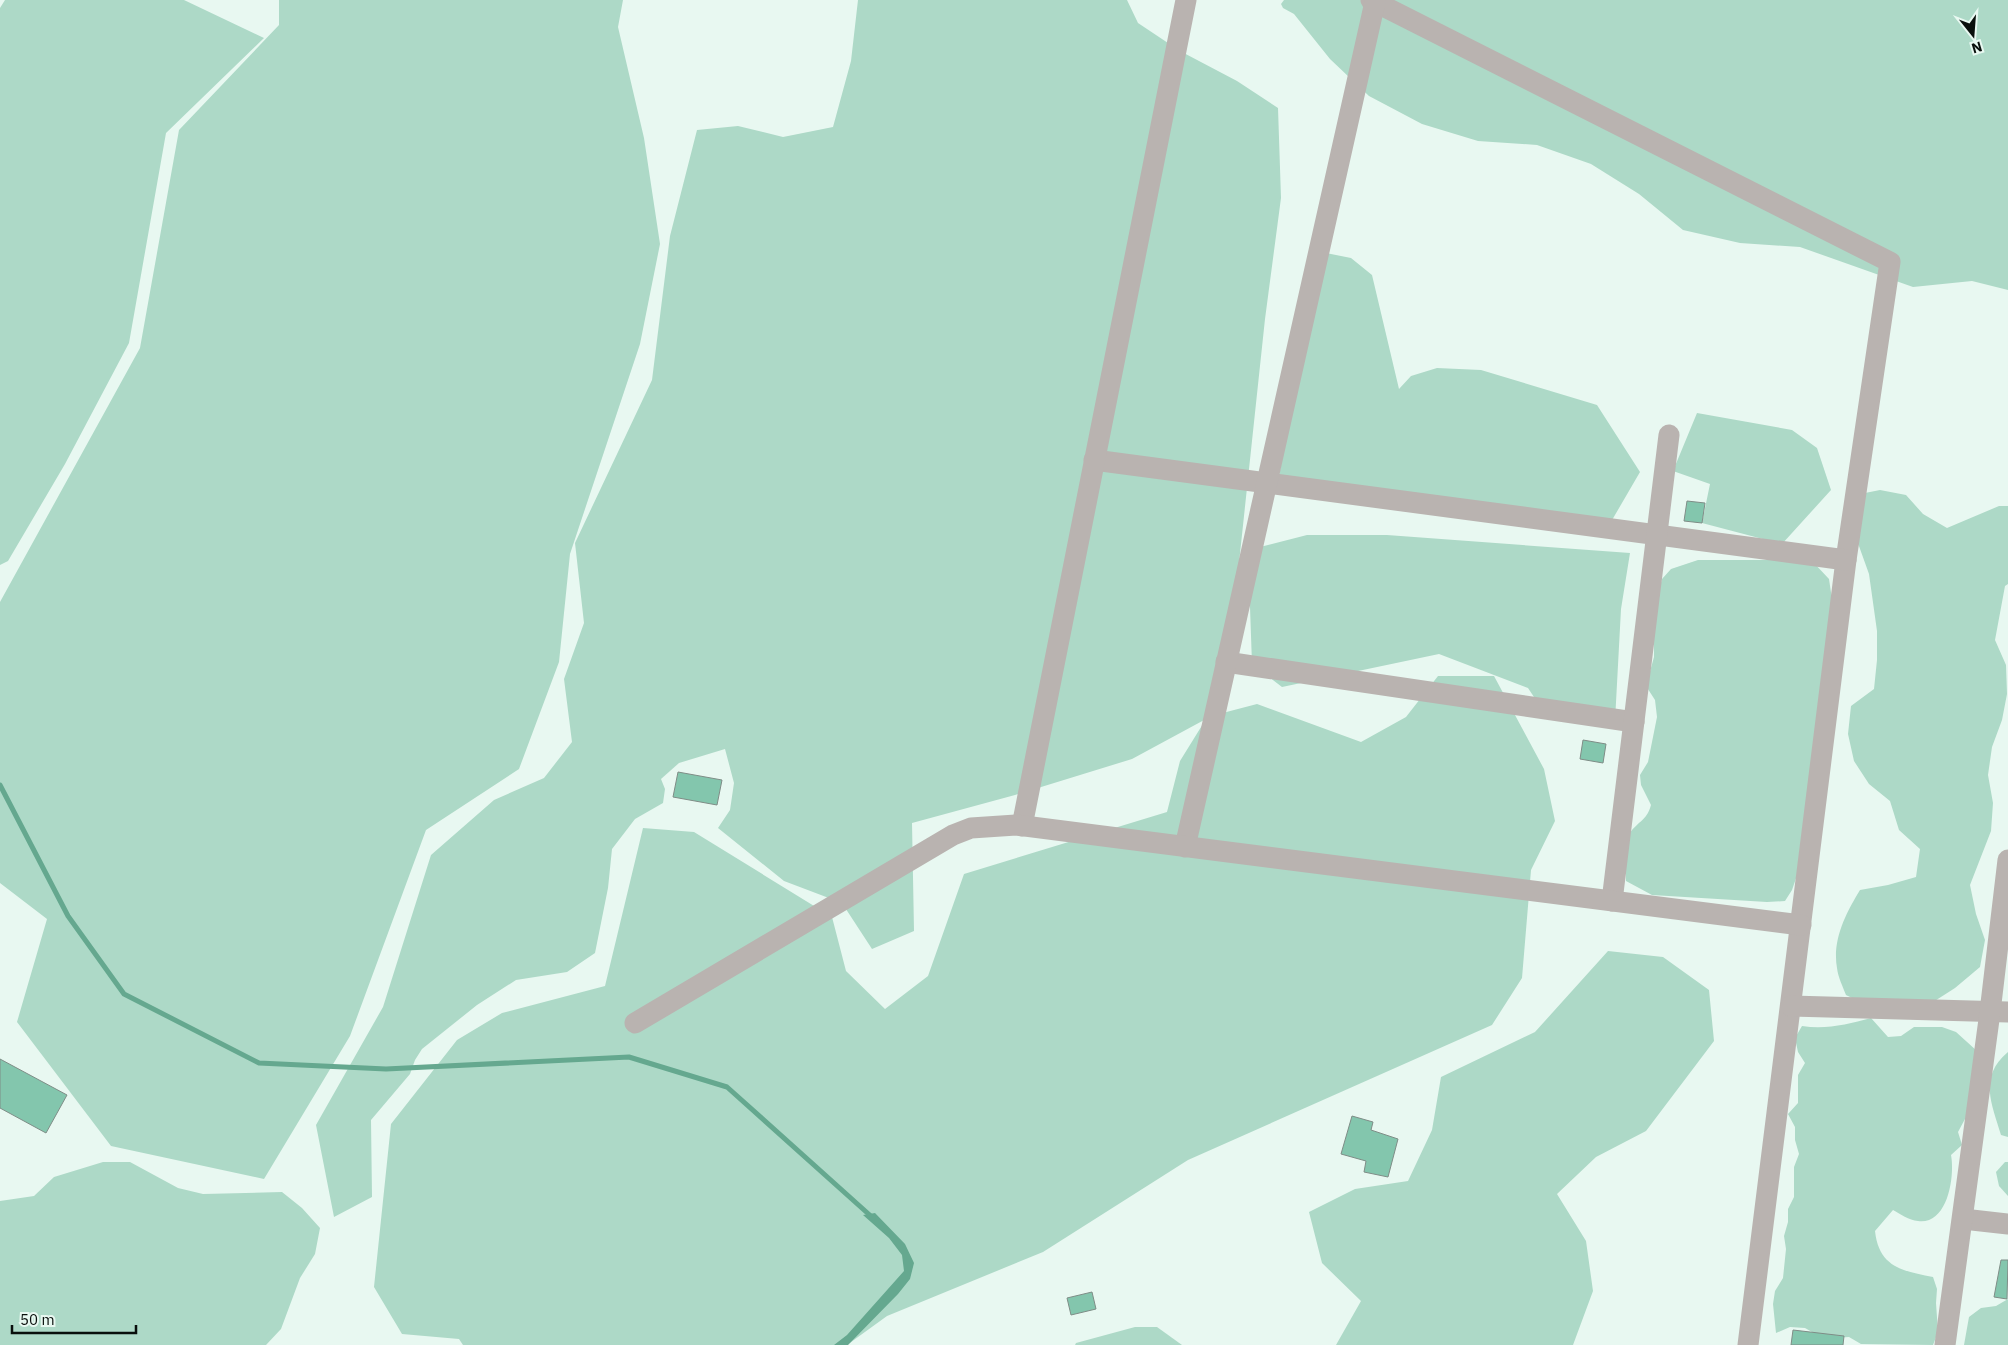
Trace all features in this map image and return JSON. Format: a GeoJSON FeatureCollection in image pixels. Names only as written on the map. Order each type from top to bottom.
{"type":"FeatureCollection","features":[{"type":"Feature","properties":{"kind":"street"},"geometry":{"type":"LineString","coordinates":[[1022,826],[1186,0]]}},
{"type":"Feature","properties":{"kind":"street"},"geometry":{"type":"LineString","coordinates":[[1185,847],[1373,1],[1890,262],[1846,560],[1748,1345]]}},
{"type":"Feature","properties":{"kind":"street"},"geometry":{"type":"LineString","coordinates":[[1612,901],[1669,434]]}},
{"type":"Feature","properties":{"kind":"street"},"geometry":{"type":"LineString","coordinates":[[1094,460],[1846,560]]}},
{"type":"Feature","properties":{"kind":"street"},"geometry":{"type":"LineString","coordinates":[[1226,662],[1634,722]]}},
{"type":"Feature","properties":{"kind":"street"},"geometry":{"type":"LineString","coordinates":[[635,1023],[953,835],[971,828],[1022,826],[1801,925]]}},
{"type":"Feature","properties":{"kind":"street"},"geometry":{"type":"LineString","coordinates":[[1945,1345],[1963,1219],[1999,1012],[2008,860]]}},
{"type":"Feature","properties":{"kind":"street"},"geometry":{"type":"LineString","coordinates":[[1791,1006],[1999,1012]]}},
{"type":"Feature","properties":{"kind":"street"},"geometry":{"type":"LineString","coordinates":[[1963,1219],[2008,1224]]}},
{"type":"Feature","properties":{"kind":"shaded area"},"geometry":{"type":"Polygon","coordinates":[[[5,0],[184,0],[264,38],[166,133],[129,343],[65,464],[8,561],[0,565],[0,8],[5,0]]]}},
{"type":"Feature","properties":{"kind":"shaded area"},"geometry":{"type":"Polygon","coordinates":[[[279,0],[623,0],[618,27],[644,138],[660,244],[640,344],[570,554],[559,662],[519,769],[426,830],[350,1036],[264,1179],[111,1146],[17,1022],[47,919],[0,883],[0,602],[140,348],[179,130],[279,25],[279,0]]]}},
{"type":"Feature","properties":{"kind":"shaded area"},"geometry":{"type":"Polygon","coordinates":[[[858,0],[1127,0],[1138,23],[1180,51],[1237,81],[1278,108],[1281,198],[1265,319],[1236,591],[1215,715],[1257,704],[1361,742],[1406,717],[1438,676],[1494,676],[1544,769],[1555,821],[1531,870],[1522,978],[1492,1025],[1188,1160],[1043,1252],[887,1316],[847,1345],[463,1345],[459,1339],[402,1334],[374,1287],[391,1124],[457,1040],[502,1013],[605,986],[643,828],[694,832],[832,917],[846,971],[885,1009],[928,976],[964,874],[1167,812],[1180,761],[1206,719],[1132,759],[1015,795],[912,823],[914,931],[872,949],[842,903],[784,881],[718,828],[730,810],[734,783],[725,749],[679,763],[661,779],[665,789],[663,803],[635,819],[612,849],[608,888],[595,953],[567,972],[516,980],[477,1005],[422,1049],[415,1060],[410,1074],[371,1120],[372,1197],[334,1217],[316,1125],[383,1007],[431,855],[494,800],[544,778],[572,742],[564,679],[584,623],[575,543],[652,380],[670,236],[697,130],[738,126],[783,137],[833,127],[851,61],[858,0]]]}},
{"type":"Feature","properties":{"kind":"shaded area"},"geometry":{"type":"Polygon","coordinates":[[[1284,0],[2008,0],[2008,290],[1972,281],[1913,287],[1800,247],[1740,243],[1683,230],[1639,194],[1591,164],[1537,145],[1478,141],[1422,124],[1369,96],[1330,59],[1294,14],[1283,8],[1281,4],[1284,0]]]}},
{"type":"Feature","properties":{"kind":"shaded area"},"geometry":{"type":"Polygon","coordinates":[[[1321,252],[1351,258],[1372,275],[1399,389],[1411,376],[1437,368],[1481,370],[1597,405],[1640,472],[1608,527],[1278,481],[1321,252]]]}},
{"type":"Feature","properties":{"kind":"shaded area"},"geometry":{"type":"Polygon","coordinates":[[[1697,413],[1792,430],[1817,448],[1831,490],[1782,544],[1702,523],[1710,484],[1673,471],[1697,413]]]}},
{"type":"Feature","properties":{"kind":"shaded area"},"geometry":{"type":"Polygon","coordinates":[[[1880,490],[1906,495],[1923,514],[1947,528],[1999,506],[2008,506],[2008,584],[2005,586],[1995,640],[2006,665],[2007,694],[2002,720],[1992,747],[1988,775],[1993,803],[1991,831],[1970,885],[1976,914],[1985,940],[1980,967],[1955,988],[1930,1004],[1872,1008],[1846,995],[1841,982],[1836,958],[1841,927],[1860,890],[1916,877],[1920,849],[1899,830],[1890,801],[1869,784],[1854,761],[1848,734],[1851,706],[1874,689],[1877,660],[1877,631],[1869,574],[1850,521],[1855,495],[1880,490]]]}},
{"type":"Feature","properties":{"kind":"shaded area"},"geometry":{"type":"Polygon","coordinates":[[[1307,535],[1387,535],[1630,553],[1621,609],[1615,721],[1544,712],[1528,688],[1439,654],[1282,687],[1252,664],[1248,550],[1307,535]]]}},
{"type":"Feature","properties":{"kind":"shaded area"},"geometry":{"type":"Polygon","coordinates":[[[1698,560],[1813,562],[1829,579],[1833,606],[1803,858],[1792,890],[1785,901],[1767,902],[1652,895],[1626,881],[1625,855],[1627,841],[1632,830],[1646,816],[1651,805],[1641,785],[1640,775],[1648,762],[1657,717],[1655,700],[1646,686],[1654,657],[1654,607],[1662,579],[1671,569],[1698,560]]]}},
{"type":"Feature","properties":{"kind":"shaded area"},"geometry":{"type":"Polygon","coordinates":[[[1608,951],[1663,957],[1709,990],[1714,1041],[1646,1131],[1596,1157],[1557,1194],[1586,1241],[1593,1291],[1573,1345],[1336,1345],[1361,1301],[1322,1263],[1309,1212],[1355,1189],[1408,1181],[1432,1130],[1441,1077],[1535,1032],[1608,951]]]}},
{"type":"Feature","properties":{"kind":"shaded area"},"geometry":{"type":"Polygon","coordinates":[[[1871,1018],[1888,1037],[1901,1036],[1914,1027],[1942,1027],[1956,1032],[1977,1051],[1973,1104],[1958,1132],[1962,1145],[1951,1155],[1952,1175],[1943,1207],[1928,1220],[1918,1221],[1893,1210],[1875,1231],[1881,1253],[1887,1260],[1902,1269],[1933,1277],[1937,1289],[1938,1332],[1933,1345],[1861,1344],[1849,1337],[1819,1336],[1805,1328],[1790,1327],[1776,1333],[1773,1304],[1775,1291],[1783,1278],[1786,1249],[1784,1236],[1788,1222],[1788,1209],[1794,1197],[1794,1167],[1799,1154],[1795,1140],[1795,1127],[1788,1114],[1798,1103],[1798,1075],[1805,1063],[1798,1052],[1795,1038],[1802,1026],[1828,1027],[1871,1018]]]}},
{"type":"Feature","properties":{"kind":"shaded area"},"geometry":{"type":"Polygon","coordinates":[[[2008,1052],[2008,1137],[2001,1135],[1991,1102],[1990,1081],[1999,1061],[2008,1052]]]}},
{"type":"Feature","properties":{"kind":"shaded area"},"geometry":{"type":"Polygon","coordinates":[[[103,1162],[130,1162],[178,1188],[203,1194],[282,1192],[302,1208],[320,1228],[315,1254],[300,1278],[281,1329],[266,1345],[0,1345],[0,1201],[34,1196],[54,1177],[103,1162]]]}},
{"type":"Feature","properties":{"kind":"shaded area"},"geometry":{"type":"Polygon","coordinates":[[[2005,1162],[2008,1162],[2008,1196],[1999,1186],[1996,1172],[2005,1162]]]}},
{"type":"Feature","properties":{"kind":"shaded area"},"geometry":{"type":"Polygon","coordinates":[[[875,1213],[905,1244],[914,1263],[910,1279],[898,1294],[848,1345],[834,1345],[847,1335],[904,1271],[902,1255],[889,1238],[863,1215],[875,1213]]]}},
{"type":"Feature","properties":{"kind":"shaded area"},"geometry":{"type":"Polygon","coordinates":[[[2008,1299],[2008,1345],[1964,1345],[1969,1317],[1981,1308],[1996,1306],[2008,1299]]]}},
{"type":"Feature","properties":{"kind":"shaded area"},"geometry":{"type":"Polygon","coordinates":[[[1135,1327],[1157,1327],[1182,1345],[1075,1345],[1076,1343],[1135,1327]]]}},
{"type":"Feature","properties":{"kind":"building"},"geometry":{"type":"Polygon","coordinates":[[[1687,501],[1705,503],[1702,523],[1684,521],[1687,501]]]}},
{"type":"Feature","properties":{"kind":"building"},"geometry":{"type":"Polygon","coordinates":[[[1583,740],[1606,744],[1603,763],[1580,759],[1583,740]]]}},
{"type":"Feature","properties":{"kind":"building"},"geometry":{"type":"Polygon","coordinates":[[[678,772],[722,780],[717,805],[673,797],[678,772]]]}},
{"type":"Feature","properties":{"kind":"building"},"geometry":{"type":"Polygon","coordinates":[[[0,1059],[67,1095],[46,1133],[0,1108],[0,1059]]]}},
{"type":"Feature","properties":{"kind":"building"},"geometry":{"type":"Polygon","coordinates":[[[1352,1116],[1373,1122],[1371,1130],[1398,1139],[1388,1177],[1364,1172],[1366,1161],[1341,1154],[1352,1116]]]}},
{"type":"Feature","properties":{"kind":"building"},"geometry":{"type":"Polygon","coordinates":[[[2001,1260],[2008,1260],[2007,1299],[1994,1297],[2001,1260]]]}},
{"type":"Feature","properties":{"kind":"building"},"geometry":{"type":"Polygon","coordinates":[[[1092,1292],[1096,1309],[1071,1315],[1067,1298],[1092,1292]]]}},
{"type":"Feature","properties":{"kind":"building"},"geometry":{"type":"Polygon","coordinates":[[[1793,1330],[1844,1336],[1843,1345],[1791,1345],[1793,1330]]]}},
{"type":"Feature","properties":{"kind":"waterway"},"geometry":{"type":"LineString","coordinates":[[0,785],[68,916],[124,994],[259,1063],[386,1069],[629,1057],[727,1087],[873,1218]]}}]}
